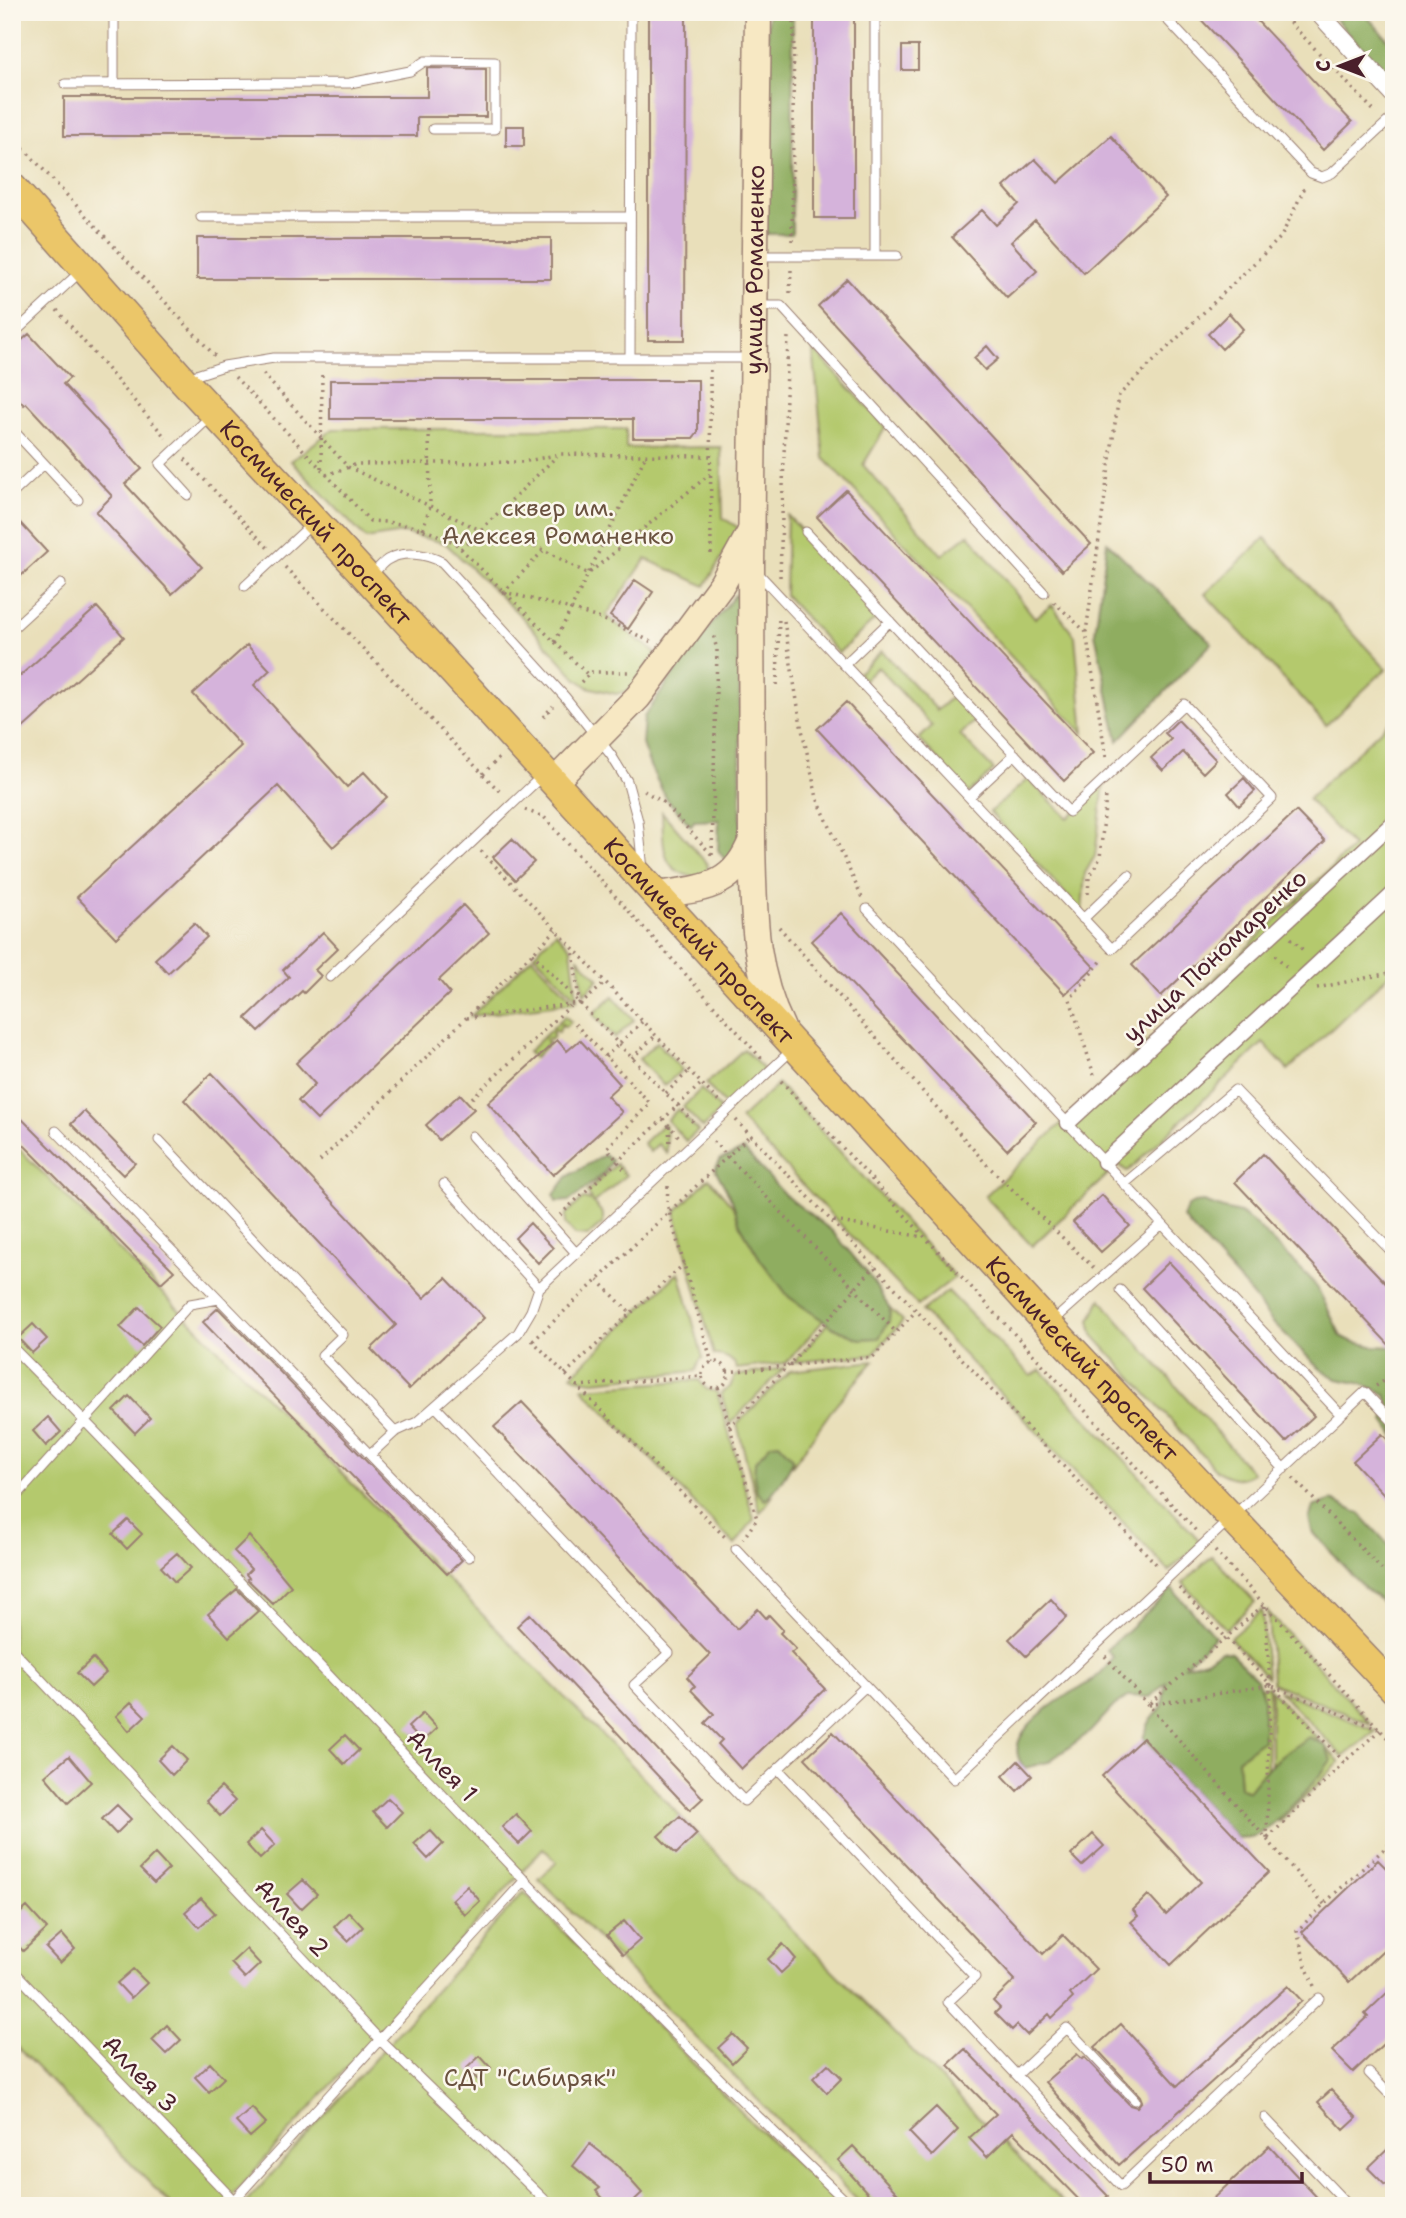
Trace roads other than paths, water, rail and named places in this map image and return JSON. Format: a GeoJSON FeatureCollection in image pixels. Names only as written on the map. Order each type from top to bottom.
{"type":"FeatureCollection","features":[{"type":"Feature","properties":{"kind":"main road","name":"улица Романенко"},"geometry":{"type":"LineString","coordinates":[[758,12],[751,565],[752,840],[759,967],[771,1006],[791,1043]]}},
{"type":"Feature","properties":{"kind":"main road","name":"Космический проспект"},"geometry":{"type":"LineString","coordinates":[[14,193],[1050,1325],[1394,1689]]}},
{"type":"Feature","properties":{"kind":"main road","name":"улица Романенко"},"geometry":{"type":"LineString","coordinates":[[550,777],[638,697],[722,584],[753,529]]}},
{"type":"Feature","properties":{"kind":"main road"},"geometry":{"type":"LineString","coordinates":[[651,889],[706,887],[729,876],[744,859],[752,840]]}},
{"type":"Feature","properties":{"kind":"street"},"geometry":{"type":"LineString","coordinates":[[1318,12],[1394,95]]}},
{"type":"Feature","properties":{"kind":"street","name":"улица Пономаренко"},"geometry":{"type":"LineString","coordinates":[[1068,1123],[1394,822]]}},
{"type":"Feature","properties":{"kind":"street"},"geometry":{"type":"LineString","coordinates":[[1104,1161],[1394,893]]}},
{"type":"Feature","properties":{"kind":"lane"},"geometry":{"type":"LineString","coordinates":[[114,12],[114,83]]}},
{"type":"Feature","properties":{"kind":"lane"},"geometry":{"type":"LineString","coordinates":[[631,12],[631,358]]}},
{"type":"Feature","properties":{"kind":"lane"},"geometry":{"type":"LineString","coordinates":[[875,12],[875,256]]}},
{"type":"Feature","properties":{"kind":"lane"},"geometry":{"type":"LineString","coordinates":[[1160,12],[1311,173],[1321,177],[1332,173],[1394,116]]}},
{"type":"Feature","properties":{"kind":"lane"},"geometry":{"type":"LineString","coordinates":[[65,84],[350,83],[410,71],[425,61],[495,62],[495,129],[433,129]]}},
{"type":"Feature","properties":{"kind":"lane"},"geometry":{"type":"LineString","coordinates":[[201,216],[631,217]]}},
{"type":"Feature","properties":{"kind":"lane"},"geometry":{"type":"LineString","coordinates":[[756,256],[897,256]]}},
{"type":"Feature","properties":{"kind":"lane"},"geometry":{"type":"LineString","coordinates":[[12,335],[84,268]]}},
{"type":"Feature","properties":{"kind":"lane"},"geometry":{"type":"LineString","coordinates":[[755,306],[781,306],[1044,593]]}},
{"type":"Feature","properties":{"kind":"lane"},"geometry":{"type":"LineString","coordinates":[[183,380],[224,366],[274,358],[755,358]]}},
{"type":"Feature","properties":{"kind":"lane"},"geometry":{"type":"LineString","coordinates":[[188,495],[160,464],[214,414]]}},
{"type":"Feature","properties":{"kind":"lane"},"geometry":{"type":"LineString","coordinates":[[12,429],[78,500]]}},
{"type":"Feature","properties":{"kind":"lane"},"geometry":{"type":"LineString","coordinates":[[12,494],[44,464]]}},
{"type":"Feature","properties":{"kind":"lane"},"geometry":{"type":"LineString","coordinates":[[245,586],[315,521]]}},
{"type":"Feature","properties":{"kind":"lane"},"geometry":{"type":"LineString","coordinates":[[751,565],[1084,917],[1111,949],[1272,798],[1184,704],[1069,812],[806,532]]}},
{"type":"Feature","properties":{"kind":"lane"},"geometry":{"type":"LineString","coordinates":[[368,579],[386,560],[401,555],[430,556],[442,562],[565,697],[627,781],[651,889]]}},
{"type":"Feature","properties":{"kind":"lane"},"geometry":{"type":"LineString","coordinates":[[12,629],[61,583]]}},
{"type":"Feature","properties":{"kind":"lane"},"geometry":{"type":"LineString","coordinates":[[844,664],[890,621]]}},
{"type":"Feature","properties":{"kind":"lane"},"geometry":{"type":"LineString","coordinates":[[969,797],[1015,754]]}},
{"type":"Feature","properties":{"kind":"lane"},"geometry":{"type":"LineString","coordinates":[[330,977],[512,804],[550,777]]}},
{"type":"Feature","properties":{"kind":"lane"},"geometry":{"type":"LineString","coordinates":[[1084,917],[1129,875]]}},
{"type":"Feature","properties":{"kind":"lane"},"geometry":{"type":"LineString","coordinates":[[867,909],[1341,1415]]}},
{"type":"Feature","properties":{"kind":"lane"},"geometry":{"type":"LineString","coordinates":[[370,1455],[395,1432],[417,1422],[518,1333],[531,1311],[539,1288],[770,1069],[791,1043]]}},
{"type":"Feature","properties":{"kind":"lane"},"geometry":{"type":"LineString","coordinates":[[1124,1184],[1235,1090],[1394,1254]]}},
{"type":"Feature","properties":{"kind":"lane"},"geometry":{"type":"LineString","coordinates":[[56,1131],[469,1557]]}},
{"type":"Feature","properties":{"kind":"lane"},"geometry":{"type":"LineString","coordinates":[[472,1136],[576,1253]]}},
{"type":"Feature","properties":{"kind":"lane"},"geometry":{"type":"LineString","coordinates":[[159,1140],[343,1335],[322,1355],[395,1432]]}},
{"type":"Feature","properties":{"kind":"lane"},"geometry":{"type":"LineString","coordinates":[[444,1184],[539,1288]]}},
{"type":"Feature","properties":{"kind":"lane"},"geometry":{"type":"LineString","coordinates":[[1050,1325],[1162,1224]]}},
{"type":"Feature","properties":{"kind":"lane"},"geometry":{"type":"LineString","coordinates":[[1120,1290],[1284,1469]]}},
{"type":"Feature","properties":{"kind":"lane"},"geometry":{"type":"LineString","coordinates":[[12,1501],[190,1304],[219,1299]]}},
{"type":"Feature","properties":{"kind":"lane","name":"Аллея 1"},"geometry":{"type":"LineString","coordinates":[[12,1347],[525,1881],[761,2120],[851,2206]]}},
{"type":"Feature","properties":{"kind":"lane"},"geometry":{"type":"LineString","coordinates":[[736,1549],[954,1779],[1366,1392],[1394,1423]]}},
{"type":"Feature","properties":{"kind":"lane"},"geometry":{"type":"LineString","coordinates":[[435,1406],[669,1653],[634,1685],[744,1801],[866,1686]]}},
{"type":"Feature","properties":{"kind":"lane","name":"Аллея 2"},"geometry":{"type":"LineString","coordinates":[[12,1649],[379,2039],[551,2206]]}},
{"type":"Feature","properties":{"kind":"lane"},"geometry":{"type":"LineString","coordinates":[[778,1769],[975,1977],[948,2002],[1121,2186],[1319,1998]]}},
{"type":"Feature","properties":{"kind":"lane"},"geometry":{"type":"LineString","coordinates":[[237,2203],[379,2039],[525,1881]]}},
{"type":"Feature","properties":{"kind":"lane","name":"Аллея 3"},"geometry":{"type":"LineString","coordinates":[[12,1969],[237,2203]]}},
{"type":"Feature","properties":{"kind":"lane"},"geometry":{"type":"LineString","coordinates":[[1017,2075],[1067,2028],[1135,2100]]}},
{"type":"Feature","properties":{"kind":"lane"},"geometry":{"type":"LineString","coordinates":[[1369,2073],[1394,2099]]}},
{"type":"Feature","properties":{"kind":"lane"},"geometry":{"type":"LineString","coordinates":[[1265,2118],[1349,2206]]}},
{"type":"Feature","properties":{"kind":"park label","name":"сквер им. Алексея Романенко"},"geometry":{"type":"Point","coordinates":[558,522]}},
{"type":"Feature","properties":{"kind":"park label","name":"СДТ \"Сибиряк\""},"geometry":{"type":"Point","coordinates":[530,2078]}}]}
